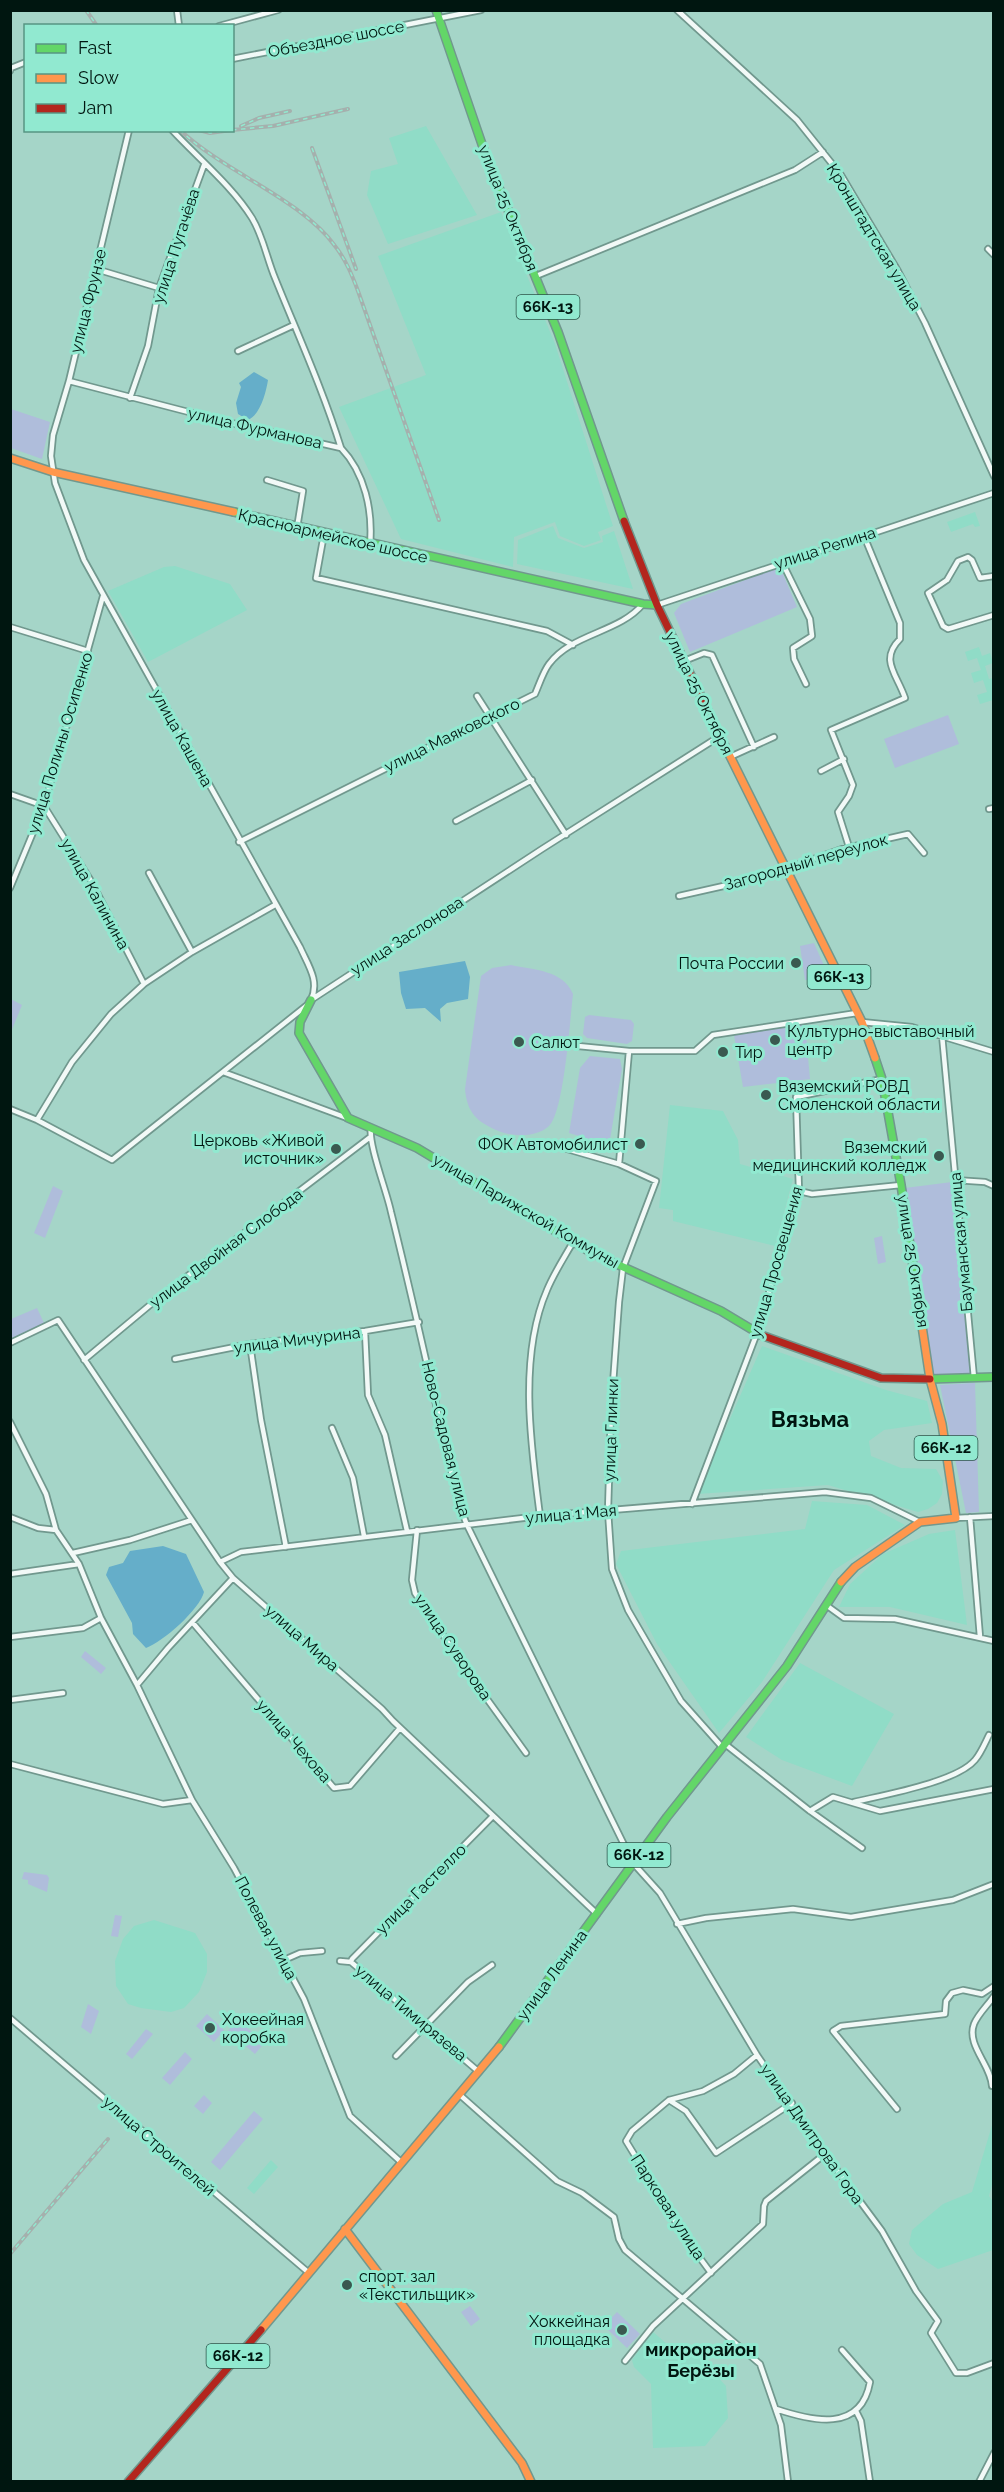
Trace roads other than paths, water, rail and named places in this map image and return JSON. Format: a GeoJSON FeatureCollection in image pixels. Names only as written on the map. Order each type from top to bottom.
{"type":"FeatureCollection","features":[{"type":"Feature","properties":{"kind":"main road","name":"улица 25 Октября"},"geometry":{"type":"LineString","coordinates":[[436,10],[486,156],[558,332],[618,504],[657,605],[862,1022],[882,1079],[901,1185],[930,1379]]}},
{"type":"Feature","properties":{"kind":"main road","name":"Красноармейское шоссе"},"geometry":{"type":"LineString","coordinates":[[10,458],[53,472],[370,545],[643,604],[657,605]]}},
{"type":"Feature","properties":{"kind":"main road"},"geometry":{"type":"LineString","coordinates":[[311,1000],[300,1022],[300,1033],[348,1118]]}},
{"type":"Feature","properties":{"kind":"main road","name":"улица Парижской Коммуны"},"geometry":{"type":"LineString","coordinates":[[348,1118],[417,1148],[573,1242],[623,1268],[721,1311],[757,1333],[881,1378],[993,1377]]}},
{"type":"Feature","properties":{"kind":"main road","name":"66К-12"},"geometry":{"type":"LineString","coordinates":[[930,1379],[942,1424],[956,1518]]}},
{"type":"Feature","properties":{"kind":"main road","name":"улица Ленина"},"geometry":{"type":"LineString","coordinates":[[129,2481],[479,2072],[542,1990],[633,1863],[787,1666],[841,1582],[855,1567],[920,1522],[956,1518]]}},
{"type":"Feature","properties":{"kind":"main road"},"geometry":{"type":"LineString","coordinates":[[345,2229],[516,2454],[531,2481]]}},
{"type":"Feature","properties":{"kind":"street"},"geometry":{"type":"LineString","coordinates":[[226,24],[278,10]]}},
{"type":"Feature","properties":{"kind":"street","name":"Объездное шоссе"},"geometry":{"type":"LineString","coordinates":[[234,59],[440,20],[481,10]]}},
{"type":"Feature","properties":{"kind":"street","name":"Кронштадтская улица"},"geometry":{"type":"LineString","coordinates":[[676,10],[797,120],[841,176],[898,271],[956,387],[993,476]]}},
{"type":"Feature","properties":{"kind":"street"},"geometry":{"type":"LineString","coordinates":[[10,71],[11,68],[24,63]]}},
{"type":"Feature","properties":{"kind":"street","name":"улица Фрунзе"},"geometry":{"type":"LineString","coordinates":[[53,472],[53,435],[69,381],[129,132]]}},
{"type":"Feature","properties":{"kind":"street"},"geometry":{"type":"LineString","coordinates":[[174,132],[204,165],[232,190],[253,220],[325,397],[341,448]]}},
{"type":"Feature","properties":{"kind":"street"},"geometry":{"type":"LineString","coordinates":[[536,276],[795,170],[823,152]]}},
{"type":"Feature","properties":{"kind":"street","name":"улица Пугачёва"},"geometry":{"type":"LineString","coordinates":[[130,398],[148,346],[159,288],[204,165]]}},
{"type":"Feature","properties":{"kind":"street"},"geometry":{"type":"LineString","coordinates":[[988,249],[993,255]]}},
{"type":"Feature","properties":{"kind":"street"},"geometry":{"type":"LineString","coordinates":[[96,269],[159,288]]}},
{"type":"Feature","properties":{"kind":"street"},"geometry":{"type":"LineString","coordinates":[[238,351],[294,325]]}},
{"type":"Feature","properties":{"kind":"street","name":"улица Фурманова"},"geometry":{"type":"LineString","coordinates":[[69,381],[130,398],[341,448],[352,460],[363,482],[372,530],[370,545]]}},
{"type":"Feature","properties":{"kind":"street","name":"улица Кашена"},"geometry":{"type":"LineString","coordinates":[[53,472],[76,544],[103,596],[239,842],[300,947],[315,981],[315,991],[311,1000]]}},
{"type":"Feature","properties":{"kind":"street"},"geometry":{"type":"LineString","coordinates":[[267,480],[303,491],[297,528]]}},
{"type":"Feature","properties":{"kind":"street","name":"улица Репина"},"geometry":{"type":"LineString","coordinates":[[657,605],[993,493]]}},
{"type":"Feature","properties":{"kind":"street"},"geometry":{"type":"LineString","coordinates":[[324,534],[316,578],[547,631],[573,645]]}},
{"type":"Feature","properties":{"kind":"street"},"geometry":{"type":"LineString","coordinates":[[849,847],[838,812],[852,792],[853,785],[831,730],[905,698],[888,658],[891,648],[900,639],[900,623],[864,536]]}},
{"type":"Feature","properties":{"kind":"street"},"geometry":{"type":"LineString","coordinates":[[993,576],[980,578],[972,560],[968,557],[958,561],[947,580],[928,593],[943,626],[948,629],[993,615]]}},
{"type":"Feature","properties":{"kind":"street"},"geometry":{"type":"LineString","coordinates":[[782,562],[810,619],[812,636],[793,648],[794,659],[806,684]]}},
{"type":"Feature","properties":{"kind":"street","name":"улица Полины Осипенко"},"geometry":{"type":"LineString","coordinates":[[10,888],[44,806],[103,596]]}},
{"type":"Feature","properties":{"kind":"street","name":"улица Маяковского"},"geometry":{"type":"LineString","coordinates":[[239,842],[535,694],[549,664],[564,650],[632,616],[643,604]]}},
{"type":"Feature","properties":{"kind":"street"},"geometry":{"type":"LineString","coordinates":[[10,627],[88,651]]}},
{"type":"Feature","properties":{"kind":"street"},"geometry":{"type":"LineString","coordinates":[[684,661],[704,653],[712,655],[754,747]]}},
{"type":"Feature","properties":{"kind":"street"},"geometry":{"type":"LineString","coordinates":[[477,696],[566,835]]}},
{"type":"Feature","properties":{"kind":"street","name":"улица Заслонова"},"geometry":{"type":"LineString","coordinates":[[37,1120],[112,1160],[298,1014],[311,1000],[720,736]]}},
{"type":"Feature","properties":{"kind":"street"},"geometry":{"type":"LineString","coordinates":[[730,757],[774,737]]}},
{"type":"Feature","properties":{"kind":"street"},"geometry":{"type":"LineString","coordinates":[[821,771],[844,759]]}},
{"type":"Feature","properties":{"kind":"street"},"geometry":{"type":"LineString","coordinates":[[456,821],[532,780]]}},
{"type":"Feature","properties":{"kind":"street"},"geometry":{"type":"LineString","coordinates":[[10,794],[44,806]]}},
{"type":"Feature","properties":{"kind":"street","name":"улица Калинина"},"geometry":{"type":"LineString","coordinates":[[44,806],[91,881],[144,984]]}},
{"type":"Feature","properties":{"kind":"street","name":"Загородный переулок"},"geometry":{"type":"LineString","coordinates":[[680,896],[759,878],[849,847],[908,834],[924,853]]}},
{"type":"Feature","properties":{"kind":"street"},"geometry":{"type":"LineString","coordinates":[[149,873],[192,952]]}},
{"type":"Feature","properties":{"kind":"street"},"geometry":{"type":"LineString","coordinates":[[10,1110],[37,1120],[72,1062],[111,1014],[144,984],[192,952],[275,905]]}},
{"type":"Feature","properties":{"kind":"street"},"geometry":{"type":"LineString","coordinates":[[578,1046],[630,1051],[695,1051],[712,1035],[857,1013]]}},
{"type":"Feature","properties":{"kind":"street"},"geometry":{"type":"LineString","coordinates":[[862,1022],[912,1027],[993,1052]]}},
{"type":"Feature","properties":{"kind":"street","name":"Бауманская улица"},"geometry":{"type":"LineString","coordinates":[[942,1035],[974,1378]]}},
{"type":"Feature","properties":{"kind":"street"},"geometry":{"type":"LineString","coordinates":[[619,1164],[630,1051]]}},
{"type":"Feature","properties":{"kind":"street"},"geometry":{"type":"LineString","coordinates":[[223,1072],[348,1118]]}},
{"type":"Feature","properties":{"kind":"street","name":"улица Просвещения"},"geometry":{"type":"LineString","coordinates":[[692,1504],[757,1333],[799,1191],[796,1097],[882,1079]]}},
{"type":"Feature","properties":{"kind":"street"},"geometry":{"type":"LineString","coordinates":[[369,1138],[371,1128]]}},
{"type":"Feature","properties":{"kind":"street","name":"Ново-Садовая улица"},"geometry":{"type":"LineString","coordinates":[[369,1138],[384,1182],[419,1322],[458,1502],[466,1525],[633,1863]]}},
{"type":"Feature","properties":{"kind":"street","name":"улица Двойная Слобода"},"geometry":{"type":"LineString","coordinates":[[84,1360],[193,1271],[369,1138]]}},
{"type":"Feature","properties":{"kind":"street","name":"улица Глинки"},"geometry":{"type":"LineString","coordinates":[[567,1149],[619,1164],[656,1181],[623,1268],[611,1411],[608,1511],[612,1569],[628,1610],[681,1701],[723,1746],[862,1848]]}},
{"type":"Feature","properties":{"kind":"street"},"geometry":{"type":"LineString","coordinates":[[955,1180],[985,1182],[993,1186]]}},
{"type":"Feature","properties":{"kind":"street"},"geometry":{"type":"LineString","coordinates":[[799,1191],[812,1194],[901,1185]]}},
{"type":"Feature","properties":{"kind":"street"},"geometry":{"type":"LineString","coordinates":[[540,1516],[530,1431],[531,1350],[546,1291],[573,1242]]}},
{"type":"Feature","properties":{"kind":"street","name":"улица Мира"},"geometry":{"type":"LineString","coordinates":[[10,1343],[58,1320],[233,1578],[382,1709],[597,1914]]}},
{"type":"Feature","properties":{"kind":"street","name":"улица Мичурина"},"geometry":{"type":"LineString","coordinates":[[175,1359],[250,1344],[365,1331],[419,1322]]}},
{"type":"Feature","properties":{"kind":"street"},"geometry":{"type":"LineString","coordinates":[[365,1331],[368,1395],[385,1435],[407,1531]]}},
{"type":"Feature","properties":{"kind":"street"},"geometry":{"type":"LineString","coordinates":[[250,1344],[261,1420],[286,1547]]}},
{"type":"Feature","properties":{"kind":"street"},"geometry":{"type":"LineString","coordinates":[[10,1422],[46,1494],[56,1530],[38,1528],[10,1517]]}},
{"type":"Feature","properties":{"kind":"street"},"geometry":{"type":"LineString","coordinates":[[332,1428],[353,1478],[364,1536]]}},
{"type":"Feature","properties":{"kind":"street","name":"улица 1 Мая"},"geometry":{"type":"LineString","coordinates":[[220,1562],[241,1552],[407,1531],[540,1516],[825,1492],[871,1498],[920,1522]]}},
{"type":"Feature","properties":{"kind":"street","name":"улица Ленина"},"geometry":{"type":"LineString","coordinates":[[956,1518],[993,1516]]}},
{"type":"Feature","properties":{"kind":"street"},"geometry":{"type":"LineString","coordinates":[[970,1517],[980,1636]]}},
{"type":"Feature","properties":{"kind":"street"},"geometry":{"type":"LineString","coordinates":[[73,1553],[130,1540],[192,1520]]}},
{"type":"Feature","properties":{"kind":"street","name":"Полевая улица"},"geometry":{"type":"LineString","coordinates":[[56,1530],[79,1564],[101,1618],[138,1685],[192,1800],[234,1868],[284,1960],[317,2031],[350,2116],[402,2163]]}},
{"type":"Feature","properties":{"kind":"street","name":"улица Суворова"},"geometry":{"type":"LineString","coordinates":[[417,1530],[412,1580],[415,1593],[469,1674],[526,1753]]}},
{"type":"Feature","properties":{"kind":"street"},"geometry":{"type":"LineString","coordinates":[[10,1574],[79,1564]]}},
{"type":"Feature","properties":{"kind":"street"},"geometry":{"type":"LineString","coordinates":[[138,1685],[168,1648],[233,1578]]}},
{"type":"Feature","properties":{"kind":"street"},"geometry":{"type":"LineString","coordinates":[[826,1605],[844,1618],[896,1619],[980,1636],[993,1641]]}},
{"type":"Feature","properties":{"kind":"street"},"geometry":{"type":"LineString","coordinates":[[10,1637],[83,1628],[101,1618]]}},
{"type":"Feature","properties":{"kind":"street","name":"улица Чехова"},"geometry":{"type":"LineString","coordinates":[[193,1623],[334,1788],[350,1786],[400,1728]]}},
{"type":"Feature","properties":{"kind":"street"},"geometry":{"type":"LineString","coordinates":[[10,1700],[63,1694]]}},
{"type":"Feature","properties":{"kind":"street"},"geometry":{"type":"LineString","coordinates":[[851,1802],[898,1792],[951,1775],[975,1761],[989,1735]]}},
{"type":"Feature","properties":{"kind":"street"},"geometry":{"type":"LineString","coordinates":[[10,1764],[163,1804],[192,1800]]}},
{"type":"Feature","properties":{"kind":"street"},"geometry":{"type":"LineString","coordinates":[[810,1811],[833,1797],[880,1811],[993,1789]]}},
{"type":"Feature","properties":{"kind":"street","name":"улица Гастелло"},"geometry":{"type":"LineString","coordinates":[[351,1962],[494,1816]]}},
{"type":"Feature","properties":{"kind":"street","name":"улица Дмитрова Гора"},"geometry":{"type":"LineString","coordinates":[[633,1863],[660,1893],[757,2055],[825,2154],[882,2231],[916,2291],[938,2321],[931,2333],[956,2373],[967,2373],[993,2363]]}},
{"type":"Feature","properties":{"kind":"street"},"geometry":{"type":"LineString","coordinates":[[677,1924],[706,1918],[793,1909],[851,1917],[953,1900],[993,1884]]}},
{"type":"Feature","properties":{"kind":"street"},"geometry":{"type":"LineString","coordinates":[[284,1960],[300,1953],[322,1951]]}},
{"type":"Feature","properties":{"kind":"street","name":"улица Тимирязева"},"geometry":{"type":"LineString","coordinates":[[340,1961],[351,1962],[479,2072]]}},
{"type":"Feature","properties":{"kind":"street"},"geometry":{"type":"LineString","coordinates":[[396,2056],[468,1982],[492,1965]]}},
{"type":"Feature","properties":{"kind":"street"},"geometry":{"type":"LineString","coordinates":[[897,2109],[833,2031],[841,2026],[945,2014],[946,2001],[952,1993],[963,1990],[982,1994],[993,1986]]}},
{"type":"Feature","properties":{"kind":"street"},"geometry":{"type":"LineString","coordinates":[[992,2086],[991,2074],[975,2049],[974,2025],[993,1996]]}},
{"type":"Feature","properties":{"kind":"street","name":"улица Строителей"},"geometry":{"type":"LineString","coordinates":[[10,2018],[309,2273]]}},
{"type":"Feature","properties":{"kind":"street"},"geometry":{"type":"LineString","coordinates":[[669,2100],[703,2091],[734,2074],[757,2055]]}},
{"type":"Feature","properties":{"kind":"street"},"geometry":{"type":"LineString","coordinates":[[459,2095],[557,2181],[582,2193],[614,2217],[619,2240],[625,2250],[760,2364],[781,2425],[789,2481]]}},
{"type":"Feature","properties":{"kind":"street"},"geometry":{"type":"LineString","coordinates":[[669,2100],[686,2111],[716,2153],[792,2103]]}},
{"type":"Feature","properties":{"kind":"street","name":"Парковая улица"},"geometry":{"type":"LineString","coordinates":[[669,2100],[632,2131],[626,2141],[686,2239],[711,2273]]}},
{"type":"Feature","properties":{"kind":"street"},"geometry":{"type":"LineString","coordinates":[[625,2361],[653,2326],[763,2224],[766,2201],[825,2154]]}},
{"type":"Feature","properties":{"kind":"street"},"geometry":{"type":"LineString","coordinates":[[776,2409],[806,2419],[820,2420],[840,2417],[856,2411],[867,2396],[870,2382],[842,2350]]}},
{"type":"Feature","properties":{"kind":"street"},"geometry":{"type":"LineString","coordinates":[[856,2411],[861,2421],[870,2481]]}},
{"type":"Feature","properties":{"kind":"street"},"geometry":{"type":"LineString","coordinates":[[979,2481],[993,2453]]}},
{"type":"Feature","properties":{"kind":"railway"},"geometry":{"type":"LineString","coordinates":[[86,10],[96,24]]}},
{"type":"Feature","properties":{"kind":"railway"},"geometry":{"type":"LineString","coordinates":[[234,130],[273,126],[348,109]]}},
{"type":"Feature","properties":{"kind":"railway"},"geometry":{"type":"LineString","coordinates":[[241,126],[259,118],[290,111]]}},
{"type":"Feature","properties":{"kind":"railway"},"geometry":{"type":"LineString","coordinates":[[182,132],[218,159],[303,214],[339,251],[358,291],[439,520]]}},
{"type":"Feature","properties":{"kind":"railway"},"geometry":{"type":"LineString","coordinates":[[206,132],[217,132]]}},
{"type":"Feature","properties":{"kind":"railway"},"geometry":{"type":"LineString","coordinates":[[312,148],[356,269]]}},
{"type":"Feature","properties":{"kind":"railway"},"geometry":{"type":"LineString","coordinates":[[10,2254],[108,2139]]}},
{"type":"Feature","properties":{"kind":"place","name":"Почта России"},"geometry":{"type":"Point","coordinates":[796,963]}},
{"type":"Feature","properties":{"kind":"place","name":"Культурно-выставочный центр"},"geometry":{"type":"Point","coordinates":[775,1040]}},
{"type":"Feature","properties":{"kind":"place","name":"Салют"},"geometry":{"type":"Point","coordinates":[519,1042]}},
{"type":"Feature","properties":{"kind":"place","name":"Тир"},"geometry":{"type":"Point","coordinates":[723,1052]}},
{"type":"Feature","properties":{"kind":"place","name":"Вяземский РОВД Смоленской области"},"geometry":{"type":"Point","coordinates":[766,1095]}},
{"type":"Feature","properties":{"kind":"place","name":"ФОК Автомобилист"},"geometry":{"type":"Point","coordinates":[640,1144]}},
{"type":"Feature","properties":{"kind":"place","name":"Церковь «Живой источник»"},"geometry":{"type":"Point","coordinates":[336,1149]}},
{"type":"Feature","properties":{"kind":"place","name":"Вяземский медицинский колледж"},"geometry":{"type":"Point","coordinates":[939,1156]}},
{"type":"Feature","properties":{"kind":"place","name":"Хокеейная коробка"},"geometry":{"type":"Point","coordinates":[210,2028]}},
{"type":"Feature","properties":{"kind":"place","name":"спорт. зал «Текстильщик»"},"geometry":{"type":"Point","coordinates":[347,2285]}},
{"type":"Feature","properties":{"kind":"place","name":"Хоккейная площадка"},"geometry":{"type":"Point","coordinates":[622,2330]}},
{"type":"Feature","properties":{"kind":"district","name":"Вязьма"},"geometry":{"type":"Point","coordinates":[810,1419]}},
{"type":"Feature","properties":{"kind":"district","name":"микрорайон Берёзы"},"geometry":{"type":"Point","coordinates":[701,2359]}}]}
